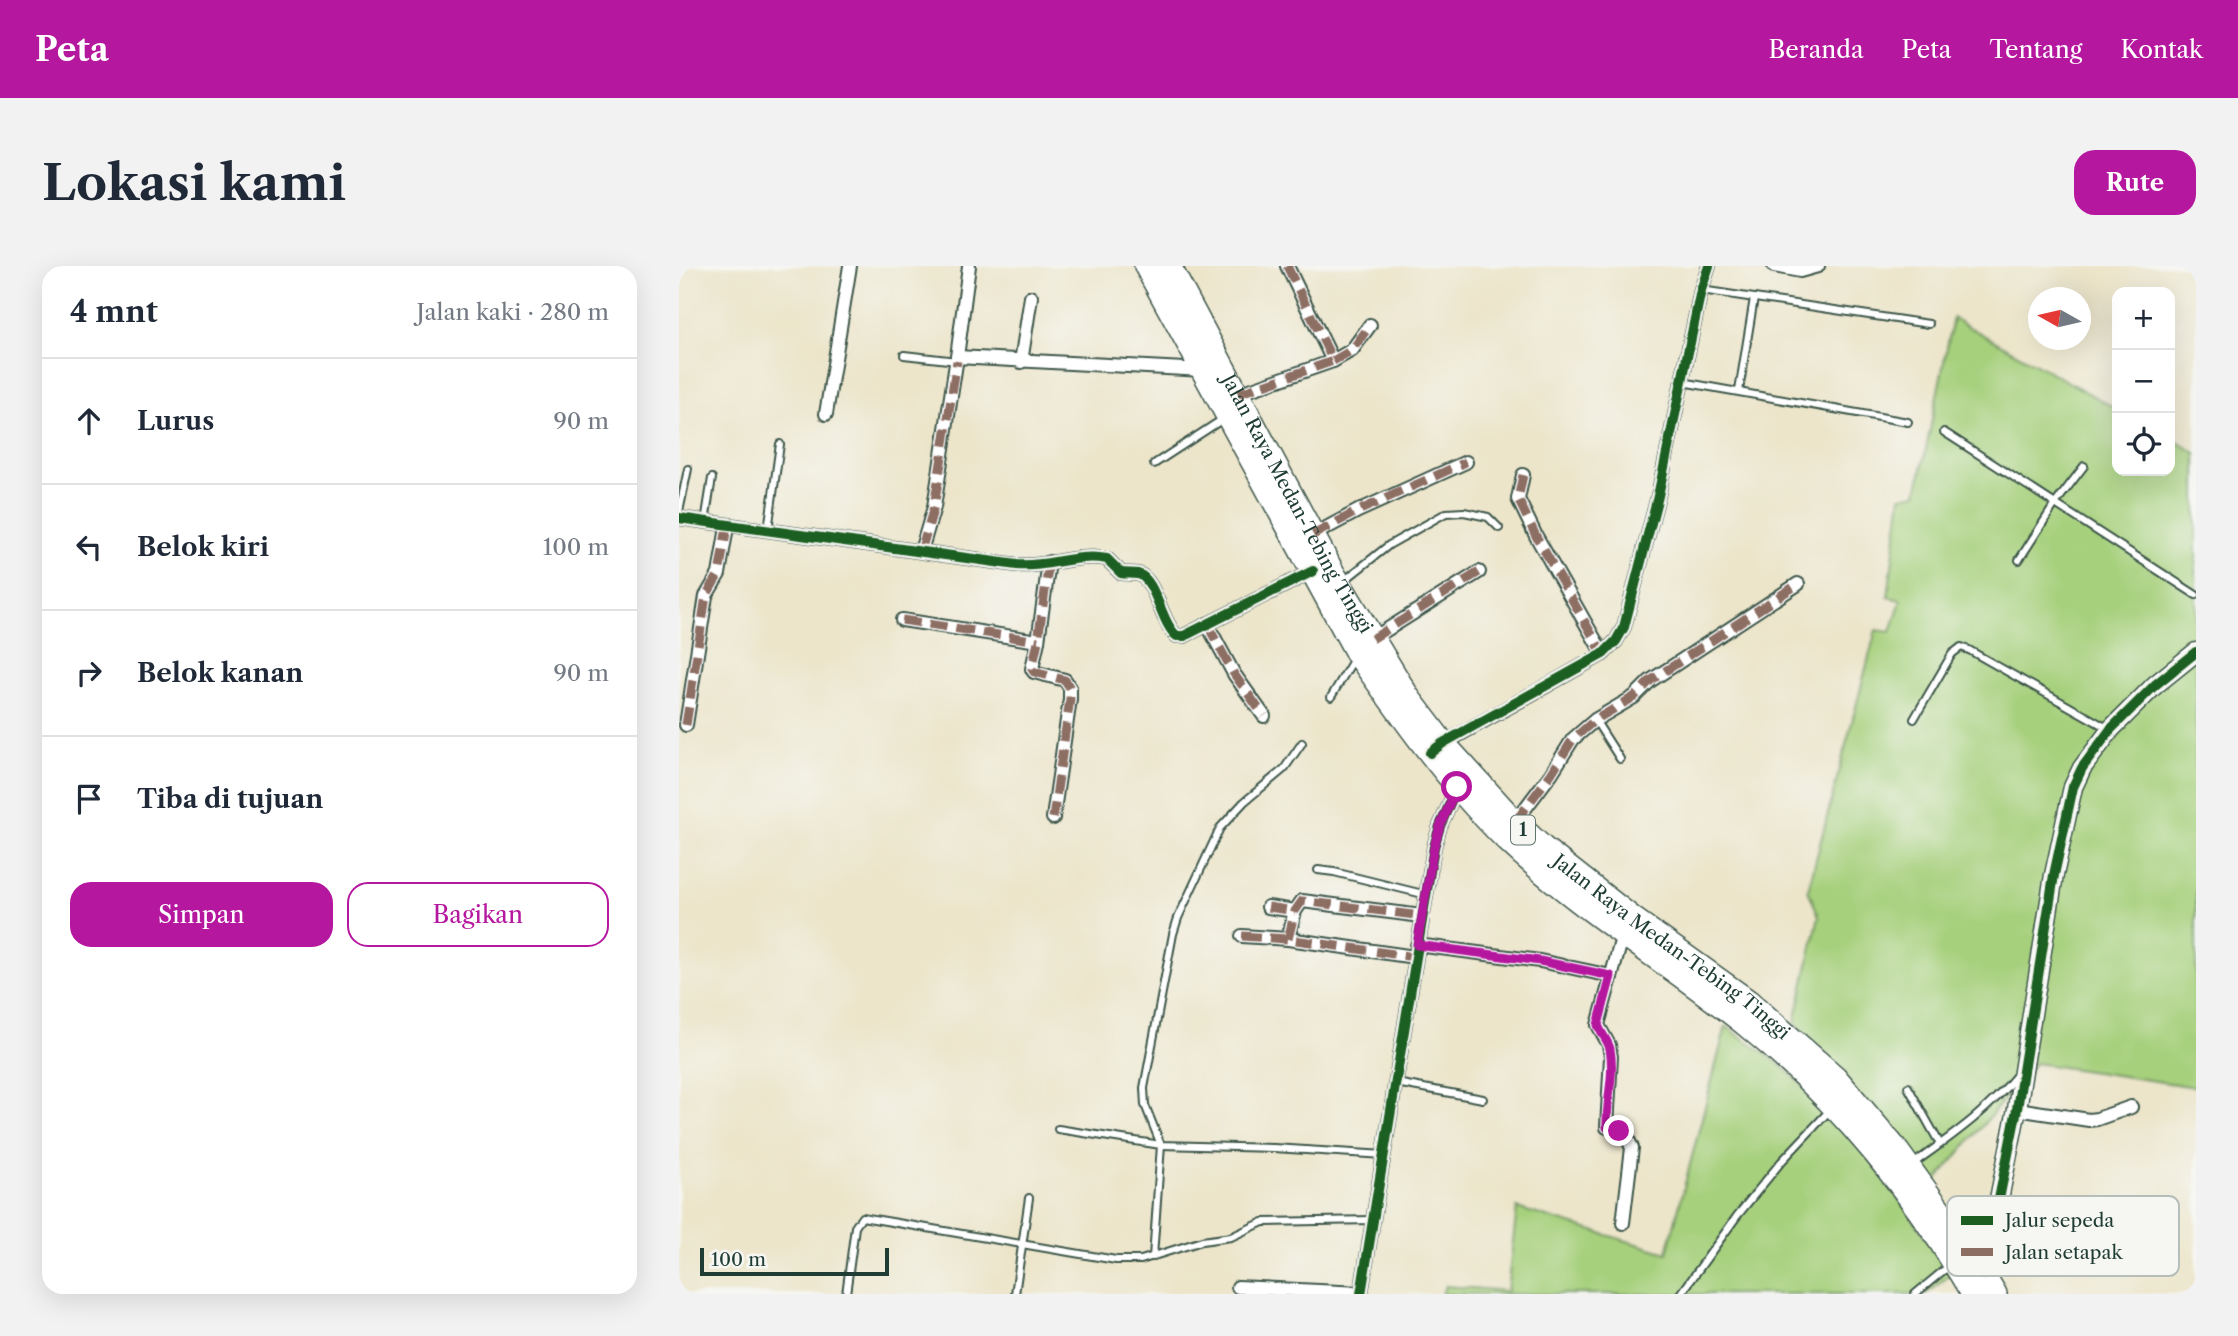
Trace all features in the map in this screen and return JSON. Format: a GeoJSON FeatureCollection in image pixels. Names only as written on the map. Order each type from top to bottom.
{"type":"FeatureCollection","features":[{"type":"Feature","properties":{"kind":"highway","name":"Jalan Raya Medan-Tebing Tinggi"},"geometry":{"type":"LineString","coordinates":[[1146,266],[1313,571],[1364,646],[1408,697],[1457,787],[1507,839],[1568,892],[1747,1025],[1835,1105],[1893,1175],[1947,1252]]}},
{"type":"Feature","properties":{"kind":"highway","name":"Jalan Raya Medan-Tebing Tinggi"},"geometry":{"type":"LineString","coordinates":[[1169,266],[1340,584],[1364,646]]}},
{"type":"Feature","properties":{"kind":"highway","name":"Jalan Raya Medan-Tebing Tinggi"},"geometry":{"type":"LineString","coordinates":[[1436,748],[1543,848],[1594,890],[1748,1001],[1835,1077],[1877,1124],[1947,1221]]}},
{"type":"Feature","properties":{"kind":"highway","name":"Jalan Raya Medan-Tebing Tinggi"},"geometry":{"type":"LineString","coordinates":[[1962,1276],[1973,1294]]}},
{"type":"Feature","properties":{"kind":"highway","name":"Jalan Raya Medan-Tebing Tinggi"},"geometry":{"type":"LineString","coordinates":[[1986,1276],[1995,1294]]}},
{"type":"Feature","properties":{"kind":"street"},"geometry":{"type":"LineString","coordinates":[[827,414],[839,323],[850,266]]}},
{"type":"Feature","properties":{"kind":"street"},"geometry":{"type":"LineString","coordinates":[[922,551],[934,507],[969,266]]}},
{"type":"Feature","properties":{"kind":"street"},"geometry":{"type":"LineString","coordinates":[[1287,266],[1333,360]]}},
{"type":"Feature","properties":{"kind":"street"},"geometry":{"type":"LineString","coordinates":[[1436,748],[1603,654],[1616,641],[1629,614],[1701,290],[1709,266]]}},
{"type":"Feature","properties":{"kind":"street"},"geometry":{"type":"LineString","coordinates":[[1774,266],[1800,271],[1818,266]]}},
{"type":"Feature","properties":{"kind":"street"},"geometry":{"type":"LineString","coordinates":[[1021,362],[1031,298]]}},
{"type":"Feature","properties":{"kind":"street"},"geometry":{"type":"LineString","coordinates":[[1238,394],[1333,360],[1352,350],[1370,325]]}},
{"type":"Feature","properties":{"kind":"street"},"geometry":{"type":"LineString","coordinates":[[957,359],[1204,370]]}},
{"type":"Feature","properties":{"kind":"street"},"geometry":{"type":"LineString","coordinates":[[1313,535],[1358,511],[1466,462]]}},
{"type":"Feature","properties":{"kind":"street"},"geometry":{"type":"LineString","coordinates":[[1523,475],[1518,499],[1603,654]]}},
{"type":"Feature","properties":{"kind":"street"},"geometry":{"type":"LineString","coordinates":[[679,518],[727,527],[768,530],[1033,567],[1049,562],[1094,557],[1107,559],[1121,573],[1137,574],[1148,582],[1167,622],[1177,636],[1184,636],[1313,571]]}},
{"type":"Feature","properties":{"kind":"street"},"geometry":{"type":"LineString","coordinates":[[686,724],[706,596],[719,575],[727,527]]}},
{"type":"Feature","properties":{"kind":"street"},"geometry":{"type":"LineString","coordinates":[[1049,562],[1033,671],[1065,680],[1070,688],[1053,818]]}},
{"type":"Feature","properties":{"kind":"street"},"geometry":{"type":"LineString","coordinates":[[1364,646],[1479,572]]}},
{"type":"Feature","properties":{"kind":"street"},"geometry":{"type":"LineString","coordinates":[[1514,822],[1551,774],[1568,746],[1595,720],[1634,697],[1650,681],[1798,584]]}},
{"type":"Feature","properties":{"kind":"street"},"geometry":{"type":"LineString","coordinates":[[902,620],[1038,641]]}},
{"type":"Feature","properties":{"kind":"street"},"geometry":{"type":"LineString","coordinates":[[1207,624],[1234,674],[1264,716]]}},
{"type":"Feature","properties":{"kind":"street"},"geometry":{"type":"LineString","coordinates":[[1999,1196],[2017,1109],[2054,875],[2073,787],[2111,729],[2155,685],[2196,652]]}},
{"type":"Feature","properties":{"kind":"street"},"geometry":{"type":"LineString","coordinates":[[1238,1287],[1361,1294],[1422,916],[1440,826],[1457,787]]}},
{"type":"Feature","properties":{"kind":"street"},"geometry":{"type":"LineString","coordinates":[[1287,939],[1295,911],[1302,901],[1422,916]]}},
{"type":"Feature","properties":{"kind":"street"},"geometry":{"type":"LineString","coordinates":[[1268,908],[1295,911]]}},
{"type":"Feature","properties":{"kind":"street"},"geometry":{"type":"LineString","coordinates":[[1623,934],[1598,1025],[1609,1045],[1611,1058],[1608,1129],[1625,1133],[1632,1148],[1623,1223]]}},
{"type":"Feature","properties":{"kind":"street"},"geometry":{"type":"LineString","coordinates":[[1242,936],[1540,961],[1611,976]]}},
{"type":"Feature","properties":{"kind":"street"},"geometry":{"type":"LineString","coordinates":[[2017,1109],[2089,1120],[2131,1107]]}},
{"type":"Feature","properties":{"kind":"lane"},"geometry":{"type":"LineString","coordinates":[[1701,290],[1929,324]]}},
{"type":"Feature","properties":{"kind":"lane"},"geometry":{"type":"LineString","coordinates":[[1739,391],[1754,298]]}},
{"type":"Feature","properties":{"kind":"lane"},"geometry":{"type":"LineString","coordinates":[[904,355],[957,359]]}},
{"type":"Feature","properties":{"kind":"lane"},"geometry":{"type":"LineString","coordinates":[[1682,382],[1908,422]]}},
{"type":"Feature","properties":{"kind":"lane"},"geometry":{"type":"LineString","coordinates":[[1154,464],[1229,416]]}},
{"type":"Feature","properties":{"kind":"lane"},"geometry":{"type":"LineString","coordinates":[[1944,432],[2196,595]]}},
{"type":"Feature","properties":{"kind":"lane"},"geometry":{"type":"LineString","coordinates":[[768,530],[779,444]]}},
{"type":"Feature","properties":{"kind":"lane"},"geometry":{"type":"LineString","coordinates":[[2019,560],[2055,504],[2084,466]]}},
{"type":"Feature","properties":{"kind":"lane"},"geometry":{"type":"LineString","coordinates":[[679,512],[688,469]]}},
{"type":"Feature","properties":{"kind":"lane"},"geometry":{"type":"LineString","coordinates":[[705,522],[712,478]]}},
{"type":"Feature","properties":{"kind":"lane"},"geometry":{"type":"LineString","coordinates":[[1340,584],[1389,545],[1445,513],[1465,512],[1488,517],[1499,528]]}},
{"type":"Feature","properties":{"kind":"lane"},"geometry":{"type":"LineString","coordinates":[[1331,697],[1364,646]]}},
{"type":"Feature","properties":{"kind":"lane"},"geometry":{"type":"LineString","coordinates":[[1914,719],[1952,654],[1961,647],[2111,729]]}},
{"type":"Feature","properties":{"kind":"lane"},"geometry":{"type":"LineString","coordinates":[[1595,720],[1620,759]]}},
{"type":"Feature","properties":{"kind":"lane"},"geometry":{"type":"LineString","coordinates":[[1153,1257],[1161,1145],[1145,1105],[1144,1088],[1173,934],[1220,828],[1244,802],[1284,769],[1302,743]]}},
{"type":"Feature","properties":{"kind":"lane"},"geometry":{"type":"LineString","coordinates":[[1318,870],[1427,895]]}},
{"type":"Feature","properties":{"kind":"lane"},"geometry":{"type":"LineString","coordinates":[[1909,1167],[1981,1114],[2000,1097],[2024,1066]]}},
{"type":"Feature","properties":{"kind":"lane"},"geometry":{"type":"LineString","coordinates":[[1396,1083],[1483,1099]]}},
{"type":"Feature","properties":{"kind":"lane"},"geometry":{"type":"LineString","coordinates":[[1908,1087],[1940,1144]]}},
{"type":"Feature","properties":{"kind":"lane"},"geometry":{"type":"LineString","coordinates":[[1681,1294],[1737,1216],[1781,1162],[1835,1105]]}},
{"type":"Feature","properties":{"kind":"lane"},"geometry":{"type":"LineString","coordinates":[[1058,1129],[1161,1145],[1384,1154]]}},
{"type":"Feature","properties":{"kind":"lane"},"geometry":{"type":"LineString","coordinates":[[1015,1294],[1029,1198]]}},
{"type":"Feature","properties":{"kind":"lane"},"geometry":{"type":"LineString","coordinates":[[846,1294],[855,1227],[862,1217],[1116,1259],[1141,1260],[1202,1241],[1231,1237],[1263,1222],[1373,1220]]}},
{"type":"Feature","properties":{"kind":"lane"},"geometry":{"type":"LineString","coordinates":[[1915,1294],[1947,1268]]}},
{"type":"Feature","properties":{"kind":"green space"},"geometry":{"type":"Polygon","coordinates":[[[1953,318],[2112,406],[2112,476],[2175,476],[2175,441],[2196,453],[2196,1087],[2035,1063],[1935,1182],[1795,1022],[1819,916],[1808,890],[1876,630],[1891,632],[1901,600],[1888,597],[1901,496],[1917,493],[1953,318]]]}},
{"type":"Feature","properties":{"kind":"green space"},"geometry":{"type":"Polygon","coordinates":[[[1726,1026],[1783,1067],[1836,1119],[1915,1221],[1949,1276],[1926,1294],[1442,1294],[1445,1286],[1507,1291],[1517,1208],[1667,1253],[1726,1026]]]}},
{"type":"Feature","properties":{"kind":"marked path"},"geometry":{"type":"LineString","coordinates":[[1238,394],[1333,361],[1287,266]]}},
{"type":"Feature","properties":{"kind":"marked path"},"geometry":{"type":"LineString","coordinates":[[1333,361],[1352,350],[1370,325]]}},
{"type":"Feature","properties":{"kind":"marked path"},"geometry":{"type":"LineString","coordinates":[[921,551],[934,507],[957,361]]}},
{"type":"Feature","properties":{"kind":"marked path"},"geometry":{"type":"LineString","coordinates":[[1313,535],[1358,511],[1466,462]]}},
{"type":"Feature","properties":{"kind":"marked path"},"geometry":{"type":"LineString","coordinates":[[1523,475],[1518,499],[1603,654]]}},
{"type":"Feature","properties":{"kind":"marked path"},"geometry":{"type":"LineString","coordinates":[[686,725],[706,596],[719,574],[727,527]]}},
{"type":"Feature","properties":{"kind":"marked path"},"geometry":{"type":"LineString","coordinates":[[1049,562],[1032,669],[1034,672],[1065,680],[1070,688],[1053,818]]}},
{"type":"Feature","properties":{"kind":"marked path"},"geometry":{"type":"LineString","coordinates":[[1372,639],[1479,572]]}},
{"type":"Feature","properties":{"kind":"marked path"},"geometry":{"type":"LineString","coordinates":[[1515,822],[1573,739],[1595,720],[1634,697],[1650,681],[1798,584]]}},
{"type":"Feature","properties":{"kind":"marked path"},"geometry":{"type":"LineString","coordinates":[[902,620],[1038,641]]}},
{"type":"Feature","properties":{"kind":"marked path"},"geometry":{"type":"LineString","coordinates":[[1207,624],[1234,674],[1264,716]]}},
{"type":"Feature","properties":{"kind":"marked path"},"geometry":{"type":"LineString","coordinates":[[1288,939],[1295,911],[1302,901],[1422,916]]}},
{"type":"Feature","properties":{"kind":"marked path"},"geometry":{"type":"LineString","coordinates":[[1268,907],[1295,911]]}},
{"type":"Feature","properties":{"kind":"marked path"},"geometry":{"type":"LineString","coordinates":[[1242,936],[1288,939],[1415,957]]}},
{"type":"Feature","properties":{"kind":"cycle path"},"geometry":{"type":"LineString","coordinates":[[1430,753],[1443,743],[1603,654],[1616,641],[1624,627],[1658,496],[1701,290],[1709,266]]}},
{"type":"Feature","properties":{"kind":"cycle path"},"geometry":{"type":"LineString","coordinates":[[679,518],[1017,565],[1084,558],[1107,559],[1121,573],[1138,574],[1144,578],[1171,630],[1177,636],[1184,636],[1313,571]]}},
{"type":"Feature","properties":{"kind":"cycle path"},"geometry":{"type":"LineString","coordinates":[[2000,1196],[2017,1109],[2054,875],[2073,787],[2082,768],[2111,729],[2155,685],[2196,652]]}},
{"type":"Feature","properties":{"kind":"cycle path"},"geometry":{"type":"LineString","coordinates":[[1361,1294],[1434,847],[1457,787]]}},
{"type":"Feature","properties":{"kind":"route"},"geometry":{"type":"LineString","coordinates":[[1457,787],[1434,847],[1417,945],[1540,961],[1611,976],[1598,1025],[1609,1045],[1611,1058],[1607,1127],[1619,1131]]}}]}
